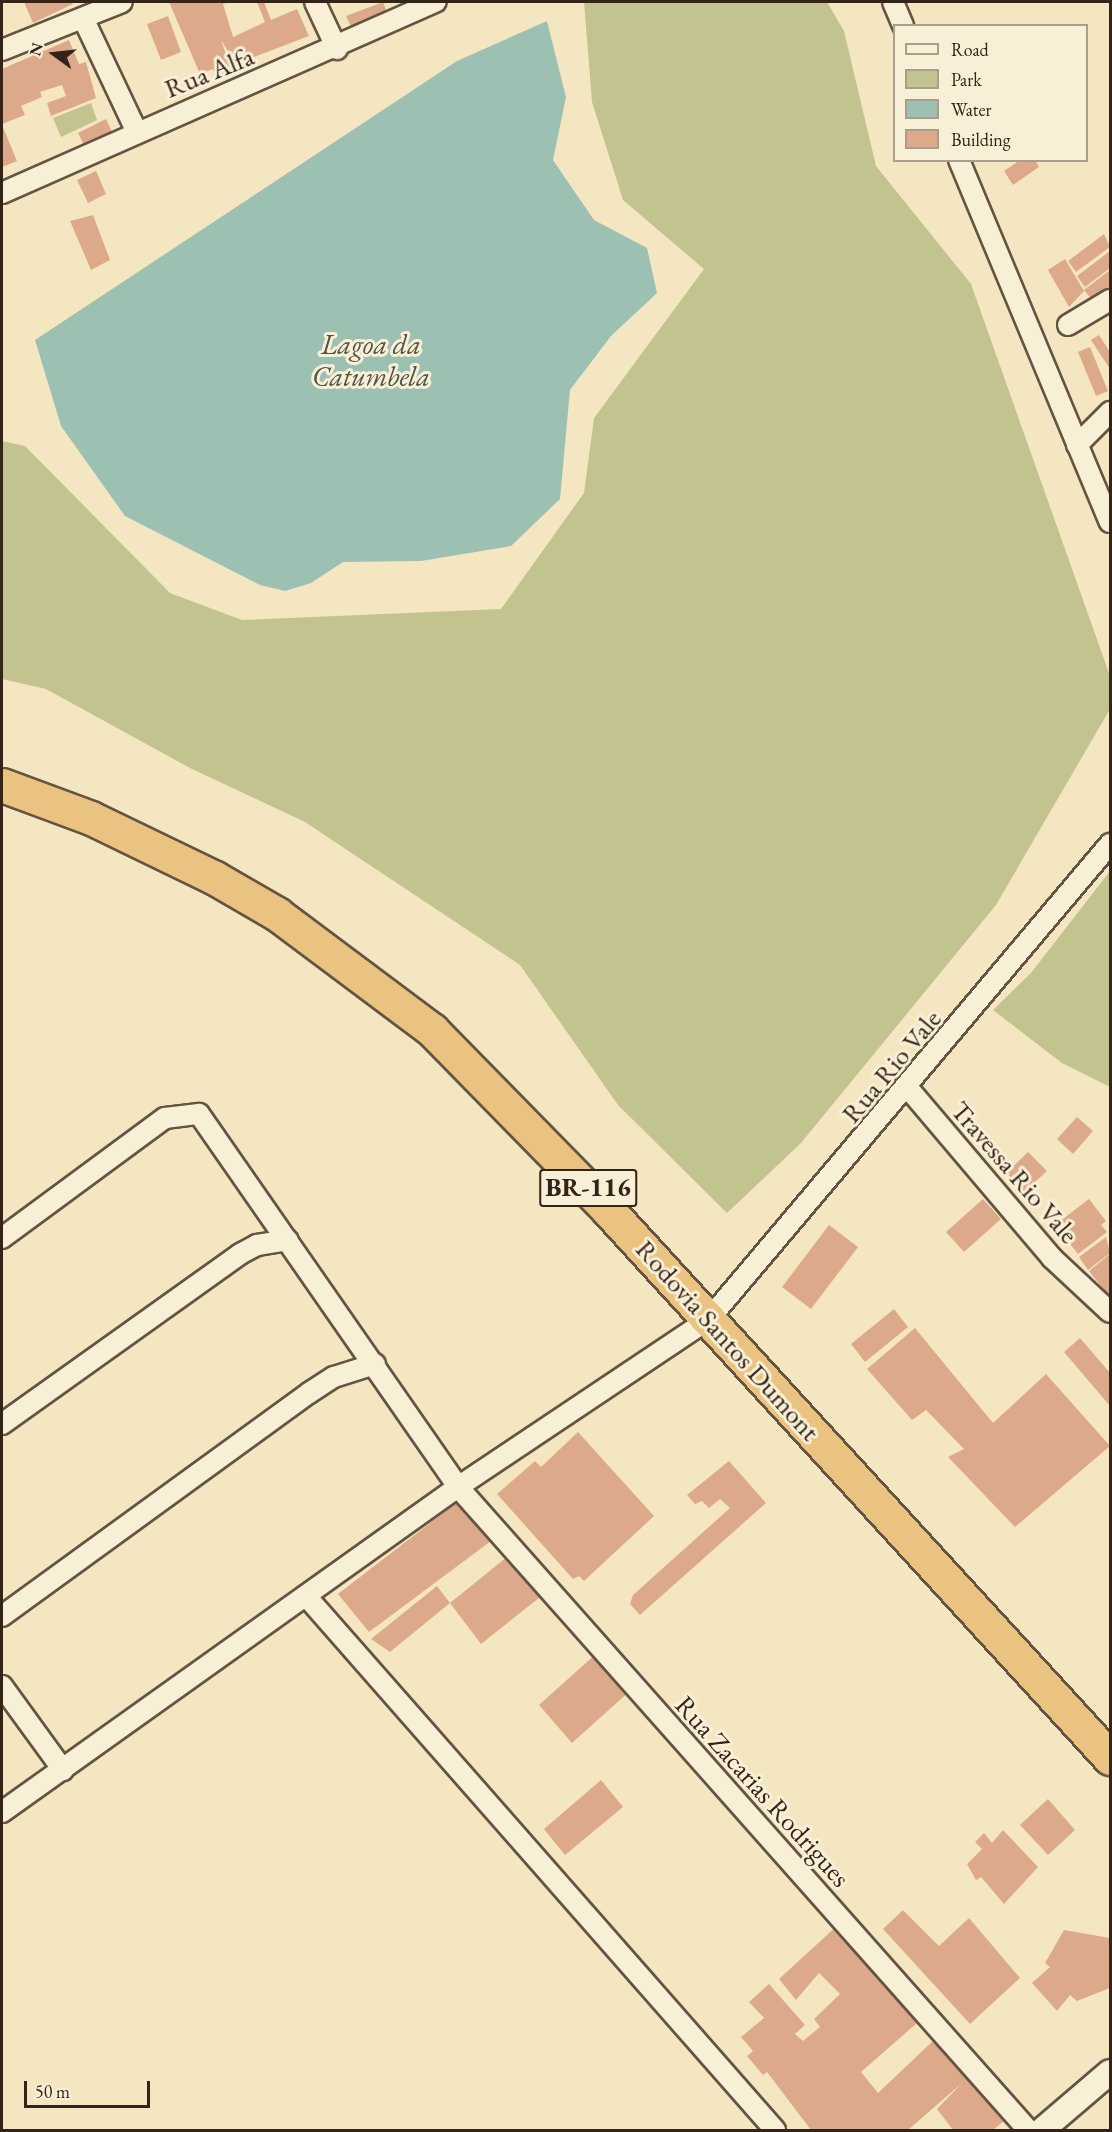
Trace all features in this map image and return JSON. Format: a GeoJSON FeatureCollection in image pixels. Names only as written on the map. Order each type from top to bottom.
{"type":"FeatureCollection","features":[{"type":"Feature","properties":{"kind":"highway","name":"Rodovia Santos Dumont"},"geometry":{"type":"LineString","coordinates":[[2,785],[91,819],[215,878],[332,953],[432,1030],[498,1094],[709,1319],[1110,1758]]}},
{"type":"Feature","properties":{"kind":"highway"},"geometry":{"type":"LineString","coordinates":[[1074,1720],[1110,1726]]}},
{"type":"Feature","properties":{"kind":"street"},"geometry":{"type":"LineString","coordinates":[[2,50],[122,2]]}},
{"type":"Feature","properties":{"kind":"street"},"geometry":{"type":"LineString","coordinates":[[315,2],[337,49]]}},
{"type":"Feature","properties":{"kind":"street","name":"Rua Alfa"},"geometry":{"type":"LineString","coordinates":[[2,192],[136,130],[337,49],[436,2]]}},
{"type":"Feature","properties":{"kind":"street"},"geometry":{"type":"LineString","coordinates":[[893,2],[902,24]]}},
{"type":"Feature","properties":{"kind":"street"},"geometry":{"type":"LineString","coordinates":[[83,18],[136,130]]}},
{"type":"Feature","properties":{"kind":"street"},"geometry":{"type":"LineString","coordinates":[[960,162],[1110,522]]}},
{"type":"Feature","properties":{"kind":"street"},"geometry":{"type":"LineString","coordinates":[[1068,325],[1110,300]]}},
{"type":"Feature","properties":{"kind":"street"},"geometry":{"type":"LineString","coordinates":[[1077,445],[1110,412]]}},
{"type":"Feature","properties":{"kind":"street","name":"Rua Rio Vale"},"geometry":{"type":"LineString","coordinates":[[2,1812],[458,1487],[709,1319],[908,1088],[1110,844]]}},
{"type":"Feature","properties":{"kind":"street","name":"Travessa Rio Vale"},"geometry":{"type":"LineString","coordinates":[[908,1088],[1052,1258],[1110,1312]]}},
{"type":"Feature","properties":{"kind":"street","name":"Rua Zacarias Rodrigues"},"geometry":{"type":"LineString","coordinates":[[2,1238],[165,1119],[188,1113],[207,1122],[458,1487],[1028,2130]]}},
{"type":"Feature","properties":{"kind":"street"},"geometry":{"type":"LineString","coordinates":[[2,1424],[240,1254],[257,1245],[288,1240]]}},
{"type":"Feature","properties":{"kind":"street"},"geometry":{"type":"LineString","coordinates":[[2,1616],[334,1377],[375,1364]]}},
{"type":"Feature","properties":{"kind":"street"},"geometry":{"type":"LineString","coordinates":[[306,1596],[775,2130]]}},
{"type":"Feature","properties":{"kind":"street"},"geometry":{"type":"LineString","coordinates":[[2,1686],[63,1770]]}},
{"type":"Feature","properties":{"kind":"street"},"geometry":{"type":"LineString","coordinates":[[1042,2130],[1110,2072]]}},
{"type":"Feature","properties":{"kind":"green space"},"geometry":{"type":"Polygon","coordinates":[[[584,2],[827,2],[844,31],[876,166],[971,284],[1110,676],[1110,709],[996,905],[801,1143],[727,1213],[618,1105],[520,965],[305,822],[190,768],[46,689],[2,679],[2,441],[25,446],[170,593],[242,620],[501,609],[584,493],[594,418],[704,269],[623,200],[592,102],[584,2]]]}},
{"type":"Feature","properties":{"kind":"green space"},"geometry":{"type":"Polygon","coordinates":[[[91,103],[97,120],[61,137],[53,118],[91,103]]]}},
{"type":"Feature","properties":{"kind":"green space"},"geometry":{"type":"Polygon","coordinates":[[[1110,871],[1110,1087],[1062,1063],[993,1010],[1031,973],[1110,871]]]}},
{"type":"Feature","properties":{"kind":"water","name":"Lagoa da Catumbela"},"geometry":{"type":"Polygon","coordinates":[[[547,21],[566,97],[553,160],[594,220],[647,248],[657,293],[611,336],[570,390],[560,499],[511,546],[421,561],[343,562],[311,583],[285,591],[260,585],[125,516],[61,426],[35,340],[457,61],[547,21]]]}},
{"type":"Feature","properties":{"kind":"building"},"geometry":{"type":"Polygon","coordinates":[[[24,2],[72,2],[73,4],[33,23],[24,2]]]}},
{"type":"Feature","properties":{"kind":"building"},"geometry":{"type":"Polygon","coordinates":[[[169,2],[229,2],[223,4],[233,37],[265,22],[257,2],[264,2],[271,20],[297,9],[309,36],[236,64],[221,40],[232,72],[216,78],[213,69],[200,74],[169,2]]]}},
{"type":"Feature","properties":{"kind":"building"},"geometry":{"type":"Polygon","coordinates":[[[383,2],[388,15],[352,29],[346,16],[383,2]]]}},
{"type":"Feature","properties":{"kind":"building"},"geometry":{"type":"Polygon","coordinates":[[[168,16],[181,52],[161,60],[147,24],[168,16]]]}},
{"type":"Feature","properties":{"kind":"building"},"geometry":{"type":"Polygon","coordinates":[[[69,40],[79,64],[86,62],[96,98],[51,116],[47,103],[66,96],[62,85],[40,92],[42,97],[21,106],[25,115],[2,124],[2,69],[69,40]]]}},
{"type":"Feature","properties":{"kind":"building"},"geometry":{"type":"Polygon","coordinates":[[[106,119],[112,132],[84,145],[78,133],[106,119]]]}},
{"type":"Feature","properties":{"kind":"building"},"geometry":{"type":"Polygon","coordinates":[[[2,125],[17,161],[2,167],[2,125]]]}},
{"type":"Feature","properties":{"kind":"building"},"geometry":{"type":"Polygon","coordinates":[[[1017,162],[1036,162],[1039,167],[1013,185],[1004,171],[1017,162]]]}},
{"type":"Feature","properties":{"kind":"building"},"geometry":{"type":"Polygon","coordinates":[[[96,171],[106,194],[88,203],[77,180],[96,171]]]}},
{"type":"Feature","properties":{"kind":"building"},"geometry":{"type":"Polygon","coordinates":[[[93,215],[110,260],[91,270],[70,221],[93,215]]]}},
{"type":"Feature","properties":{"kind":"building"},"geometry":{"type":"Polygon","coordinates":[[[1104,234],[1110,247],[1076,272],[1068,261],[1104,234]]]}},
{"type":"Feature","properties":{"kind":"building"},"geometry":{"type":"Polygon","coordinates":[[[1110,251],[1110,268],[1085,287],[1077,276],[1110,251]]]}},
{"type":"Feature","properties":{"kind":"building"},"geometry":{"type":"Polygon","coordinates":[[[1065,259],[1084,291],[1069,307],[1048,270],[1065,259]]]}},
{"type":"Feature","properties":{"kind":"building"},"geometry":{"type":"Polygon","coordinates":[[[1110,270],[1110,288],[1093,301],[1084,290],[1110,270]]]}},
{"type":"Feature","properties":{"kind":"building"},"geometry":{"type":"Polygon","coordinates":[[[1099,335],[1110,352],[1110,369],[1091,340],[1099,335]]]}},
{"type":"Feature","properties":{"kind":"building"},"geometry":{"type":"Polygon","coordinates":[[[1090,347],[1108,391],[1096,396],[1078,352],[1090,347]]]}},
{"type":"Feature","properties":{"kind":"building"},"geometry":{"type":"Polygon","coordinates":[[[1077,1117],[1093,1131],[1073,1154],[1057,1139],[1077,1117]]]}},
{"type":"Feature","properties":{"kind":"building"},"geometry":{"type":"Polygon","coordinates":[[[1028,1152],[1047,1171],[1023,1193],[1005,1174],[1028,1152]]]}},
{"type":"Feature","properties":{"kind":"building"},"geometry":{"type":"Polygon","coordinates":[[[983,1199],[1001,1219],[964,1252],[946,1232],[983,1199]]]}},
{"type":"Feature","properties":{"kind":"building"},"geometry":{"type":"Polygon","coordinates":[[[1089,1199],[1106,1221],[1101,1225],[1107,1232],[1078,1254],[1055,1225],[1089,1199]]]}},
{"type":"Feature","properties":{"kind":"building"},"geometry":{"type":"Polygon","coordinates":[[[829,1225],[858,1247],[811,1309],[782,1287],[829,1225]]]}},
{"type":"Feature","properties":{"kind":"building"},"geometry":{"type":"Polygon","coordinates":[[[1106,1237],[1110,1253],[1088,1270],[1079,1257],[1106,1237]]]}},
{"type":"Feature","properties":{"kind":"building"},"geometry":{"type":"Polygon","coordinates":[[[1110,1254],[1110,1298],[1089,1271],[1110,1254]]]}},
{"type":"Feature","properties":{"kind":"building"},"geometry":{"type":"Polygon","coordinates":[[[894,1309],[908,1327],[865,1362],[851,1344],[894,1309]]]}},
{"type":"Feature","properties":{"kind":"building"},"geometry":{"type":"Polygon","coordinates":[[[915,1328],[993,1423],[1046,1374],[1110,1446],[1015,1527],[948,1457],[964,1449],[926,1410],[912,1420],[867,1369],[915,1328]]]}},
{"type":"Feature","properties":{"kind":"building"},"geometry":{"type":"Polygon","coordinates":[[[1080,1338],[1110,1373],[1110,1406],[1064,1352],[1080,1338]]]}},
{"type":"Feature","properties":{"kind":"building"},"geometry":{"type":"Polygon","coordinates":[[[578,1432],[654,1516],[584,1581],[579,1576],[573,1579],[497,1494],[535,1461],[541,1467],[578,1432]]]}},
{"type":"Feature","properties":{"kind":"building"},"geometry":{"type":"Polygon","coordinates":[[[729,1461],[766,1503],[640,1615],[630,1604],[633,1595],[730,1508],[720,1499],[709,1508],[702,1501],[695,1504],[687,1495],[729,1461]]]}},
{"type":"Feature","properties":{"kind":"building"},"geometry":{"type":"Polygon","coordinates":[[[460,1500],[495,1538],[369,1632],[338,1594],[460,1500]]]}},
{"type":"Feature","properties":{"kind":"building"},"geometry":{"type":"Polygon","coordinates":[[[512,1553],[544,1594],[481,1644],[450,1603],[512,1553]]]}},
{"type":"Feature","properties":{"kind":"building"},"geometry":{"type":"Polygon","coordinates":[[[437,1586],[450,1603],[390,1652],[371,1639],[437,1586]]]}},
{"type":"Feature","properties":{"kind":"building"},"geometry":{"type":"Polygon","coordinates":[[[598,1652],[631,1690],[572,1743],[539,1705],[598,1652]]]}},
{"type":"Feature","properties":{"kind":"building"},"geometry":{"type":"Polygon","coordinates":[[[601,1780],[623,1807],[565,1855],[544,1829],[601,1780]]]}},
{"type":"Feature","properties":{"kind":"building"},"geometry":{"type":"Polygon","coordinates":[[[1048,1799],[1075,1830],[1048,1855],[1020,1825],[1048,1799]]]}},
{"type":"Feature","properties":{"kind":"building"},"geometry":{"type":"Polygon","coordinates":[[[1003,1830],[1038,1867],[1004,1904],[981,1877],[976,1880],[967,1864],[982,1849],[975,1842],[984,1833],[992,1843],[1003,1830]]]}},
{"type":"Feature","properties":{"kind":"building"},"geometry":{"type":"Polygon","coordinates":[[[903,1910],[939,1946],[969,1918],[1020,1978],[970,2024],[883,1929],[903,1910]]]}},
{"type":"Feature","properties":{"kind":"building"},"geometry":{"type":"Polygon","coordinates":[[[839,1924],[925,2016],[861,2072],[878,2093],[935,2039],[1002,2116],[1010,2116],[993,2130],[953,2130],[937,2109],[962,2083],[908,2130],[811,2130],[767,2072],[763,2075],[747,2056],[753,2051],[741,2037],[764,2018],[749,2002],[769,1984],[805,2025],[795,2034],[803,2041],[820,2027],[814,2019],[840,1994],[819,1973],[796,2000],[779,1979],[839,1924]]]}},
{"type":"Feature","properties":{"kind":"building"},"geometry":{"type":"Polygon","coordinates":[[[1064,1930],[1110,1938],[1110,1988],[1077,2001],[1070,1995],[1057,2011],[1032,1983],[1050,1967],[1045,1963],[1064,1930]]]}}]}
